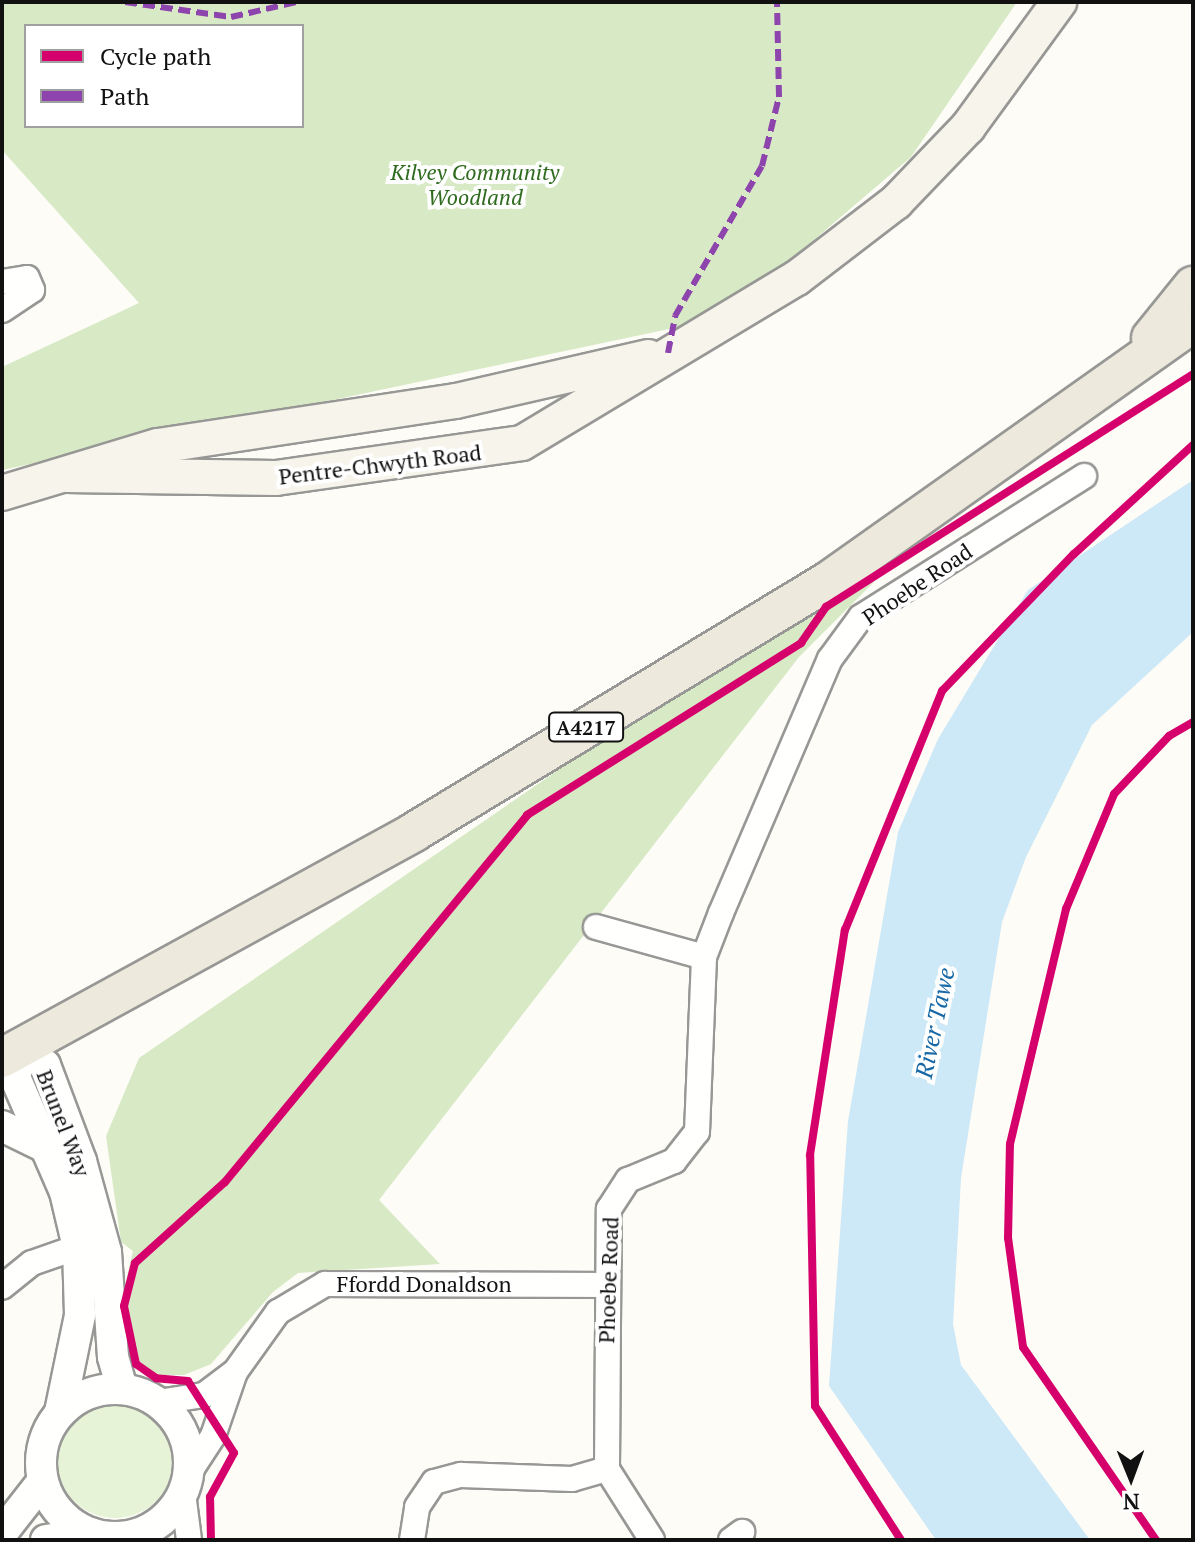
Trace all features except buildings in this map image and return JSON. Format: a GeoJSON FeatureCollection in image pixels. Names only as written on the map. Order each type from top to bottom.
{"type":"FeatureCollection","features":[{"type":"Feature","properties":{"kind":"main road","name":"Pentre-Chwyth Road"},"geometry":{"type":"LineString","coordinates":[[66,475],[276,478],[481,453],[567,422],[668,353],[797,278],[896,202],[968,127],[1059,2]]}},
{"type":"Feature","properties":{"kind":"main road","name":"A4217"},"geometry":{"type":"LineString","coordinates":[[1127,368],[1193,286]]}},
{"type":"Feature","properties":{"kind":"main road","name":"A4217"},"geometry":{"type":"LineString","coordinates":[[12,1054],[414,832],[827,582],[1193,323]]}},
{"type":"Feature","properties":{"kind":"main road","name":"Pentre-Chwyth Road"},"geometry":{"type":"LineString","coordinates":[[2,493],[158,446],[456,401],[668,353]]}},
{"type":"Feature","properties":{"kind":"street"},"geometry":{"type":"LineString","coordinates":[[2,282],[27,278],[32,290],[2,310]]}},
{"type":"Feature","properties":{"kind":"street","name":"Phoebe Road"},"geometry":{"type":"LineString","coordinates":[[607,1469],[604,1285],[609,1209],[617,1192],[674,1161],[697,1132],[704,957],[830,659],[861,617],[1084,476]]}},
{"type":"Feature","properties":{"kind":"street"},"geometry":{"type":"LineString","coordinates":[[596,927],[704,957]]}},
{"type":"Feature","properties":{"kind":"street","name":"Brunel Way"},"geometry":{"type":"LineString","coordinates":[[60,1412],[80,1315],[78,1247],[47,1148],[15,1077],[12,1054],[45,1065],[81,1161],[106,1252],[111,1343],[122,1388]]}},
{"type":"Feature","properties":{"kind":"street"},"geometry":{"type":"LineString","coordinates":[[2,1126],[47,1148]]}},
{"type":"Feature","properties":{"kind":"street"},"geometry":{"type":"LineString","coordinates":[[2,1287],[32,1263],[78,1247]]}},
{"type":"Feature","properties":{"kind":"street","name":"Ffordd Donaldson"},"geometry":{"type":"LineString","coordinates":[[186,1483],[213,1436],[235,1372],[278,1312],[325,1284],[604,1285]]}},
{"type":"Feature","properties":{"kind":"street","name":"Ffordd Donaldson"},"geometry":{"type":"LineString","coordinates":[[158,1402],[204,1395],[235,1372]]}},
{"type":"Feature","properties":{"kind":"street"},"geometry":{"type":"LineString","coordinates":[[90,1533],[53,1504],[42,1482],[40,1457],[60,1412],[98,1390],[122,1388],[158,1402],[183,1433],[189,1540]]}},
{"type":"Feature","properties":{"kind":"street"},"geometry":{"type":"LineString","coordinates":[[412,1540],[417,1507],[434,1482],[461,1475],[572,1479],[607,1469],[652,1540]]}},
{"type":"Feature","properties":{"kind":"street"},"geometry":{"type":"LineString","coordinates":[[2,1533],[42,1482]]}},
{"type":"Feature","properties":{"kind":"street"},"geometry":{"type":"LineString","coordinates":[[46,1540],[90,1533],[124,1538],[158,1524],[186,1483]]}},
{"type":"Feature","properties":{"kind":"green space","name":"Kilvey Community Woodland"},"geometry":{"type":"Polygon","coordinates":[[[2,2],[1017,2],[911,157],[788,262],[688,325],[2,470],[2,367],[139,303],[2,150],[2,2]]]}},
{"type":"Feature","properties":{"kind":"green space"},"geometry":{"type":"Polygon","coordinates":[[[875,581],[799,657],[379,1200],[440,1264],[298,1273],[273,1292],[211,1364],[184,1375],[147,1375],[128,1364],[123,1293],[133,1251],[121,1242],[106,1136],[139,1058],[567,764],[828,597],[875,581]]]}},
{"type":"Feature","properties":{"kind":"green space"},"geometry":{"type":"Polygon","coordinates":[[[115,1402],[137,1407],[156,1419],[168,1438],[173,1460],[168,1482],[156,1501],[137,1513],[115,1518],[93,1513],[74,1501],[62,1482],[57,1460],[62,1438],[74,1419],[93,1407],[115,1402]]]}},
{"type":"Feature","properties":{"kind":"water","name":"River Tawe"},"geometry":{"type":"Polygon","coordinates":[[[1193,480],[1193,632],[1092,725],[1026,857],[1002,922],[961,1178],[953,1324],[961,1365],[1090,1540],[936,1540],[829,1386],[848,1121],[898,832],[938,739],[1028,590],[1193,480]]]}},
{"type":"Feature","properties":{"kind":"marked path"},"geometry":{"type":"LineString","coordinates":[[125,2],[231,17],[297,2]]}},
{"type":"Feature","properties":{"kind":"marked path"},"geometry":{"type":"LineString","coordinates":[[668,353],[675,316],[762,166],[779,97],[777,2]]}},
{"type":"Feature","properties":{"kind":"cycle path"},"geometry":{"type":"LineString","coordinates":[[211,1540],[210,1497],[234,1453],[188,1381],[156,1378],[136,1364],[124,1306],[135,1263],[225,1182],[527,815],[801,643],[826,607],[1193,374]]}},
{"type":"Feature","properties":{"kind":"cycle path"},"geometry":{"type":"LineString","coordinates":[[901,1540],[815,1406],[810,1155],[845,930],[942,691],[1074,554],[1193,445]]}},
{"type":"Feature","properties":{"kind":"cycle path"},"geometry":{"type":"LineString","coordinates":[[1156,1540],[1023,1347],[1008,1238],[1010,1144],[1066,909],[1114,794],[1169,736],[1193,722]]}}]}
